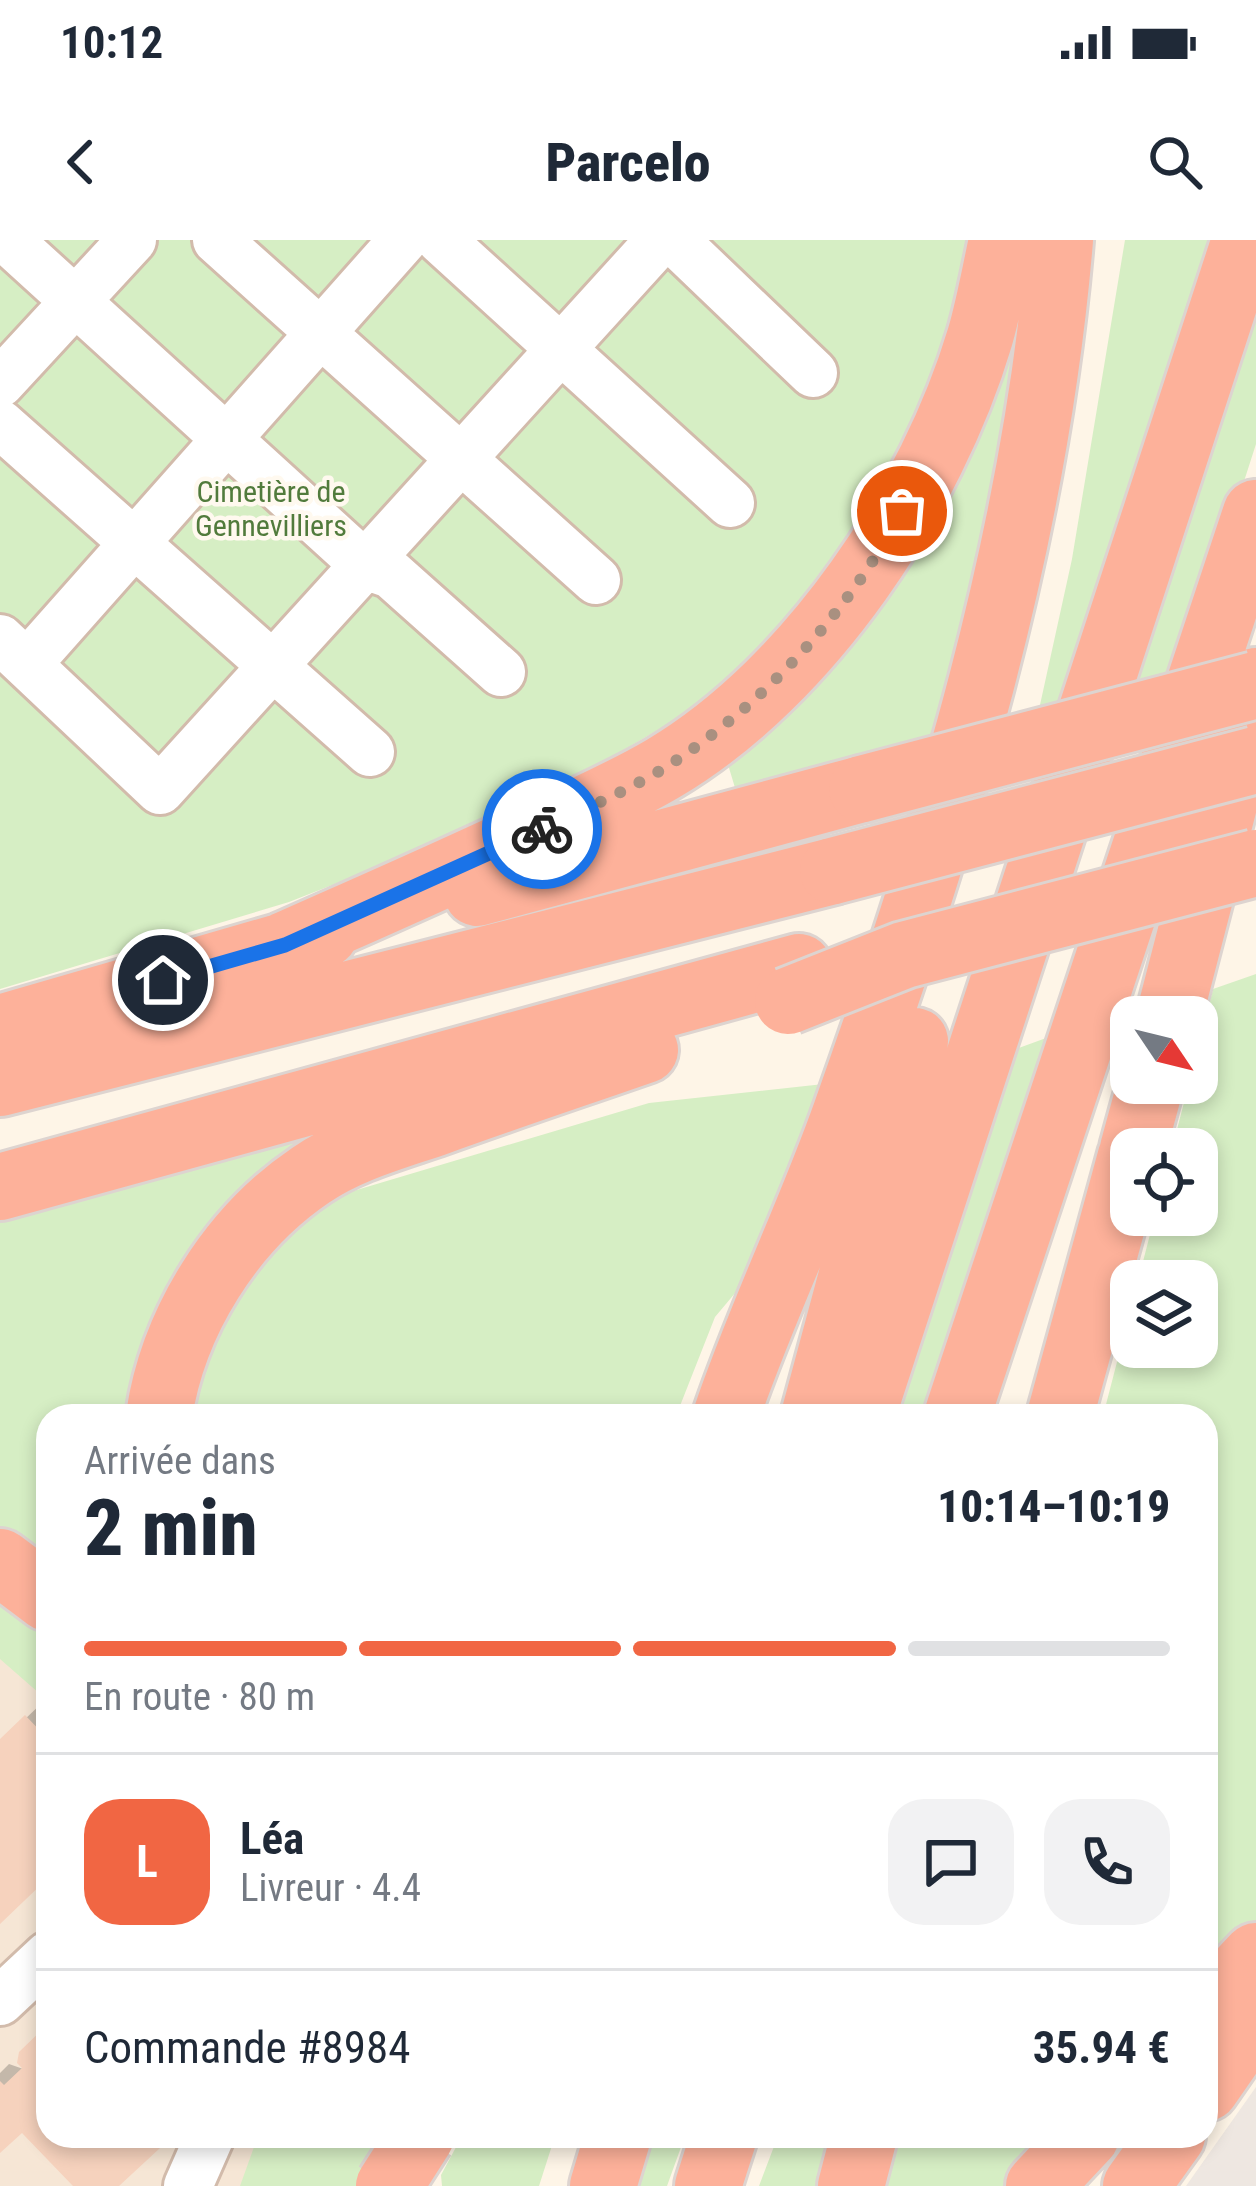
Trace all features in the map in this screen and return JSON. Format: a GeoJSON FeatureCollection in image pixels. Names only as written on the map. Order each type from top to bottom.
{"type":"FeatureCollection","features":[{"type":"Feature","properties":{"kind":"highway"},"geometry":{"type":"LineString","coordinates":[[285,945],[448,873],[665,767],[748,706],[826,625],[885,543],[936,446],[979,339],[1002,240]]}},
{"type":"Feature","properties":{"kind":"highway"},"geometry":{"type":"LineString","coordinates":[[738,1404],[846,1112],[975,715],[1030,476],[1053,327],[1060,240]]}},
{"type":"Feature","properties":{"kind":"highway"},"geometry":{"type":"LineString","coordinates":[[817,1404],[891,1120],[1041,619],[1107,240]]}},
{"type":"Feature","properties":{"kind":"highway"},"geometry":{"type":"LineString","coordinates":[[866,1404],[1245,240]]}},
{"type":"Feature","properties":{"kind":"highway"},"geometry":{"type":"LineString","coordinates":[[962,1404],[1256,513]]}},
{"type":"Feature","properties":{"kind":"highway"},"geometry":{"type":"LineString","coordinates":[[0,1028],[285,945],[1256,683],[1178,987]]}},
{"type":"Feature","properties":{"kind":"highway"},"geometry":{"type":"LineString","coordinates":[[0,1084],[1256,760]]}},
{"type":"Feature","properties":{"kind":"highway"},"geometry":{"type":"LineString","coordinates":[[1178,987],[1222,912],[1256,797]]}},
{"type":"Feature","properties":{"kind":"highway"},"geometry":{"type":"LineString","coordinates":[[0,1187],[1256,863]]}},
{"type":"Feature","properties":{"kind":"highway"},"geometry":{"type":"LineString","coordinates":[[162,1404],[166,1374],[188,1315],[256,1224],[311,1175],[362,1148],[794,984]]}},
{"type":"Feature","properties":{"kind":"highway"},"geometry":{"type":"LineString","coordinates":[[740,1404],[891,1120]]}},
{"type":"Feature","properties":{"kind":"highway"},"geometry":{"type":"LineString","coordinates":[[1063,1404],[1110,1233]]}},
{"type":"Feature","properties":{"kind":"highway"},"geometry":{"type":"LineString","coordinates":[[0,1562],[36,1589]]}},
{"type":"Feature","properties":{"kind":"highway"},"geometry":{"type":"LineString","coordinates":[[1218,1996],[1256,1956]]}},
{"type":"Feature","properties":{"kind":"highway"},"geometry":{"type":"LineString","coordinates":[[1218,2071],[1256,2016]]}},
{"type":"Feature","properties":{"kind":"highway"},"geometry":{"type":"LineString","coordinates":[[405,2148],[410,2186]]}},
{"type":"Feature","properties":{"kind":"highway"},"geometry":{"type":"LineString","coordinates":[[389,2186],[414,2148]]}},
{"type":"Feature","properties":{"kind":"highway"},"geometry":{"type":"LineString","coordinates":[[603,2186],[614,2148]]}},
{"type":"Feature","properties":{"kind":"highway"},"geometry":{"type":"LineString","coordinates":[[708,2186],[720,2148]]}},
{"type":"Feature","properties":{"kind":"highway"},"geometry":{"type":"LineString","coordinates":[[851,2186],[861,2148]]}},
{"type":"Feature","properties":{"kind":"highway"},"geometry":{"type":"LineString","coordinates":[[1039,2186],[1075,2148]]}},
{"type":"Feature","properties":{"kind":"highway"},"geometry":{"type":"LineString","coordinates":[[1136,2186],[1163,2148]]}},
{"type":"Feature","properties":{"kind":"street"},"geometry":{"type":"LineString","coordinates":[[8,240],[364,565],[392,574],[501,672]]}},
{"type":"Feature","properties":{"kind":"street"},"geometry":{"type":"LineString","coordinates":[[0,383],[132,240]]}},
{"type":"Feature","properties":{"kind":"street"},"geometry":{"type":"LineString","coordinates":[[217,240],[596,580]]}},
{"type":"Feature","properties":{"kind":"street"},"geometry":{"type":"LineString","coordinates":[[403,240],[133,544],[14,652],[160,790],[660,240]]}},
{"type":"Feature","properties":{"kind":"street"},"geometry":{"type":"LineString","coordinates":[[440,240],[730,503]]}},
{"type":"Feature","properties":{"kind":"street"},"geometry":{"type":"LineString","coordinates":[[674,240],[813,373]]}},
{"type":"Feature","properties":{"kind":"street"},"geometry":{"type":"LineString","coordinates":[[0,424],[370,752]]}},
{"type":"Feature","properties":{"kind":"street"},"geometry":{"type":"LineString","coordinates":[[0,2001],[36,1967]]}},
{"type":"Feature","properties":{"kind":"street"},"geometry":{"type":"LineString","coordinates":[[188,2186],[205,2148]]}},
{"type":"Feature","properties":{"kind":"shaded area"},"geometry":{"type":"Polygon","coordinates":[[[0,1588],[36,1615],[36,2148],[385,2148],[359,2186],[0,2186],[0,1588]]]}},
{"type":"Feature","properties":{"kind":"shaded area"},"geometry":{"type":"Polygon","coordinates":[[[1256,2087],[1256,2186],[1186,2186],[1213,2148],[1218,2148],[1218,2141],[1256,2087]]]}},
{"type":"Feature","properties":{"kind":"green space","name":"Cimetière de Gennevilliers"},"geometry":{"type":"Polygon","coordinates":[[[0,240],[978,240],[961,333],[888,482],[774,634],[675,720],[518,812],[289,902],[0,989],[0,240]]]}},
{"type":"Feature","properties":{"kind":"green space"},"geometry":{"type":"Polygon","coordinates":[[[1043,240],[950,736],[736,791],[723,748],[1043,240]]]}},
{"type":"Feature","properties":{"kind":"green space"},"geometry":{"type":"Polygon","coordinates":[[[1125,240],[1214,240],[1070,705],[1038,714],[1072,559],[1125,240]]]}},
{"type":"Feature","properties":{"kind":"green space"},"geometry":{"type":"Polygon","coordinates":[[[1256,293],[1256,444],[1181,677],[1126,687],[1256,293]]]}},
{"type":"Feature","properties":{"kind":"green space"},"geometry":{"type":"Polygon","coordinates":[[[1256,974],[1256,1925],[1218,1968],[1218,1404],[1106,1404],[1115,1368],[1218,1368],[1218,1260],[1143,1260],[1150,1236],[1218,1236],[1218,1128],[1177,1128],[1184,1104],[1218,1104],[1218,996],[1211,996],[1213,989],[1256,974]]]}},
{"type":"Feature","properties":{"kind":"green space"},"geometry":{"type":"Polygon","coordinates":[[[1068,1030],[940,1404],[897,1404],[1013,1050],[1068,1030]]]}},
{"type":"Feature","properties":{"kind":"green space"},"geometry":{"type":"Polygon","coordinates":[[[842,1082],[757,1267],[715,1317],[681,1404],[190,1404],[199,1373],[258,1261],[323,1200],[649,1103],[842,1082]]]}},
{"type":"Feature","properties":{"kind":"green space"},"geometry":{"type":"Polygon","coordinates":[[[368,1121],[156,1404],[36,1404],[36,1566],[0,1539],[0,1202],[368,1121]]]}},
{"type":"Feature","properties":{"kind":"green space"},"geometry":{"type":"Polygon","coordinates":[[[0,1588],[36,1615],[36,1690],[0,1659],[0,1588]]]}},
{"type":"Feature","properties":{"kind":"green space"},"geometry":{"type":"Polygon","coordinates":[[[254,2148],[385,2148],[359,2186],[240,2186],[254,2148]]]}},
{"type":"Feature","properties":{"kind":"green space"},"geometry":{"type":"Polygon","coordinates":[[[456,2148],[551,2148],[539,2186],[442,2186],[441,2175],[456,2148]]]}},
{"type":"Feature","properties":{"kind":"green space"},"geometry":{"type":"Polygon","coordinates":[[[651,2148],[681,2148],[667,2186],[637,2186],[651,2148]]]}},
{"type":"Feature","properties":{"kind":"green space"},"geometry":{"type":"Polygon","coordinates":[[[773,2148],[849,2148],[838,2186],[759,2186],[773,2148]]]}},
{"type":"Feature","properties":{"kind":"green space"},"geometry":{"type":"Polygon","coordinates":[[[887,2148],[1043,2148],[1006,2186],[877,2186],[887,2148]]]}},
{"type":"Feature","properties":{"kind":"building"},"geometry":{"type":"Polygon","coordinates":[[[25,1715],[36,1726],[36,1890],[0,1924],[0,1739],[25,1715]]]}},
{"type":"Feature","properties":{"kind":"building"},"geometry":{"type":"Polygon","coordinates":[[[36,2036],[36,2148],[22,2133],[0,2153],[0,2081],[4,2085],[22,2068],[17,2063],[19,2052],[36,2036]]]}},
{"type":"Feature","properties":{"kind":"building"},"geometry":{"type":"Polygon","coordinates":[[[36,2148],[160,2148],[119,2186],[73,2186],[36,2148]]]}},
{"type":"Feature","properties":{"kind":"way so far"},"geometry":{"type":"LineString","coordinates":[[542,829],[665,767],[748,706],[826,625],[885,543],[902,511]]}},
{"type":"Feature","properties":{"kind":"route"},"geometry":{"type":"LineString","coordinates":[[163,980],[285,945],[542,829]]}}]}
